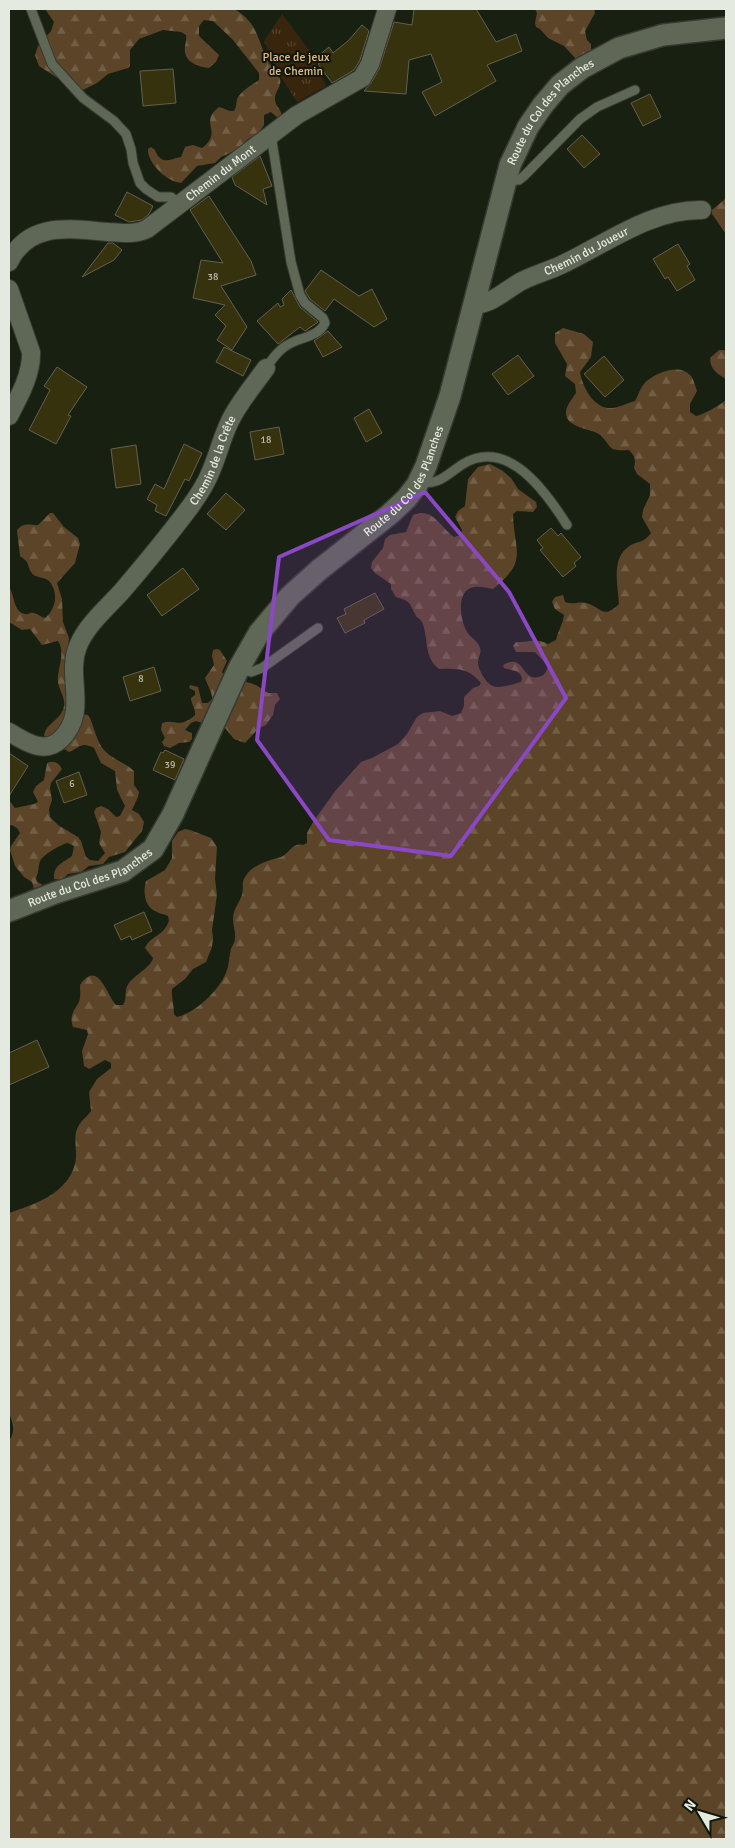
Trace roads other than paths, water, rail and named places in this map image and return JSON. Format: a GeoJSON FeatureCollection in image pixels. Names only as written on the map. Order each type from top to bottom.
{"type":"FeatureCollection","features":[{"type":"Feature","properties":{"kind":"street","name":"Chemin du Mont"},"geometry":{"type":"LineString","coordinates":[[9,262],[13,254],[27,239],[47,231],[65,229],[122,233],[138,232],[153,225],[297,115],[362,78],[370,64],[387,9]]}},
{"type":"Feature","properties":{"kind":"street","name":"Route du Col des Planches"},"geometry":{"type":"LineString","coordinates":[[9,911],[123,870],[153,849],[174,814],[238,669],[259,633],[290,596],[319,570],[390,514],[406,498],[418,482],[426,466],[447,404],[505,181],[515,153],[534,117],[553,92],[582,68],[619,48],[647,38],[682,32],[726,28]]}},
{"type":"Feature","properties":{"kind":"street","name":"Chemin du Joueur"},"geometry":{"type":"LineString","coordinates":[[474,305],[484,304],[497,298],[522,281],[561,264],[645,222],[686,209],[702,210]]}},
{"type":"Feature","properties":{"kind":"street"},"geometry":{"type":"LineString","coordinates":[[9,289],[28,343],[31,359],[29,373],[9,416]]}},
{"type":"Feature","properties":{"kind":"street","name":"Chemin de la Crête"},"geometry":{"type":"LineString","coordinates":[[9,732],[28,743],[43,747],[56,743],[66,733],[72,722],[76,704],[74,663],[78,645],[88,629],[140,570],[198,494],[211,471],[230,419],[266,368]]}},
{"type":"Feature","properties":{"kind":"lane"},"geometry":{"type":"LineString","coordinates":[[31,9],[52,64],[83,98],[114,121],[126,134],[131,148],[132,163],[140,183],[146,190],[158,197],[171,197],[179,204]]}},
{"type":"Feature","properties":{"kind":"lane"},"geometry":{"type":"LineString","coordinates":[[505,181],[519,180],[524,176],[580,119],[597,107],[635,90]]}},
{"type":"Feature","properties":{"kind":"lane","name":"Chemin de la Crête"},"geometry":{"type":"LineString","coordinates":[[266,368],[276,353],[290,343],[316,334],[325,323],[323,318],[305,303],[300,295],[291,262],[271,135]]}},
{"type":"Feature","properties":{"kind":"lane"},"geometry":{"type":"LineString","coordinates":[[418,482],[430,484],[445,478],[472,460],[481,457],[496,457],[520,469],[539,486],[567,524]]}},
{"type":"Feature","properties":{"kind":"lane"},"geometry":{"type":"LineString","coordinates":[[238,669],[251,672],[262,668],[318,628]]}},
{"type":"Feature","properties":{"kind":"park label","name":"Place de jeux de Chemin"},"geometry":{"type":"Point","coordinates":[296,64]}}]}
